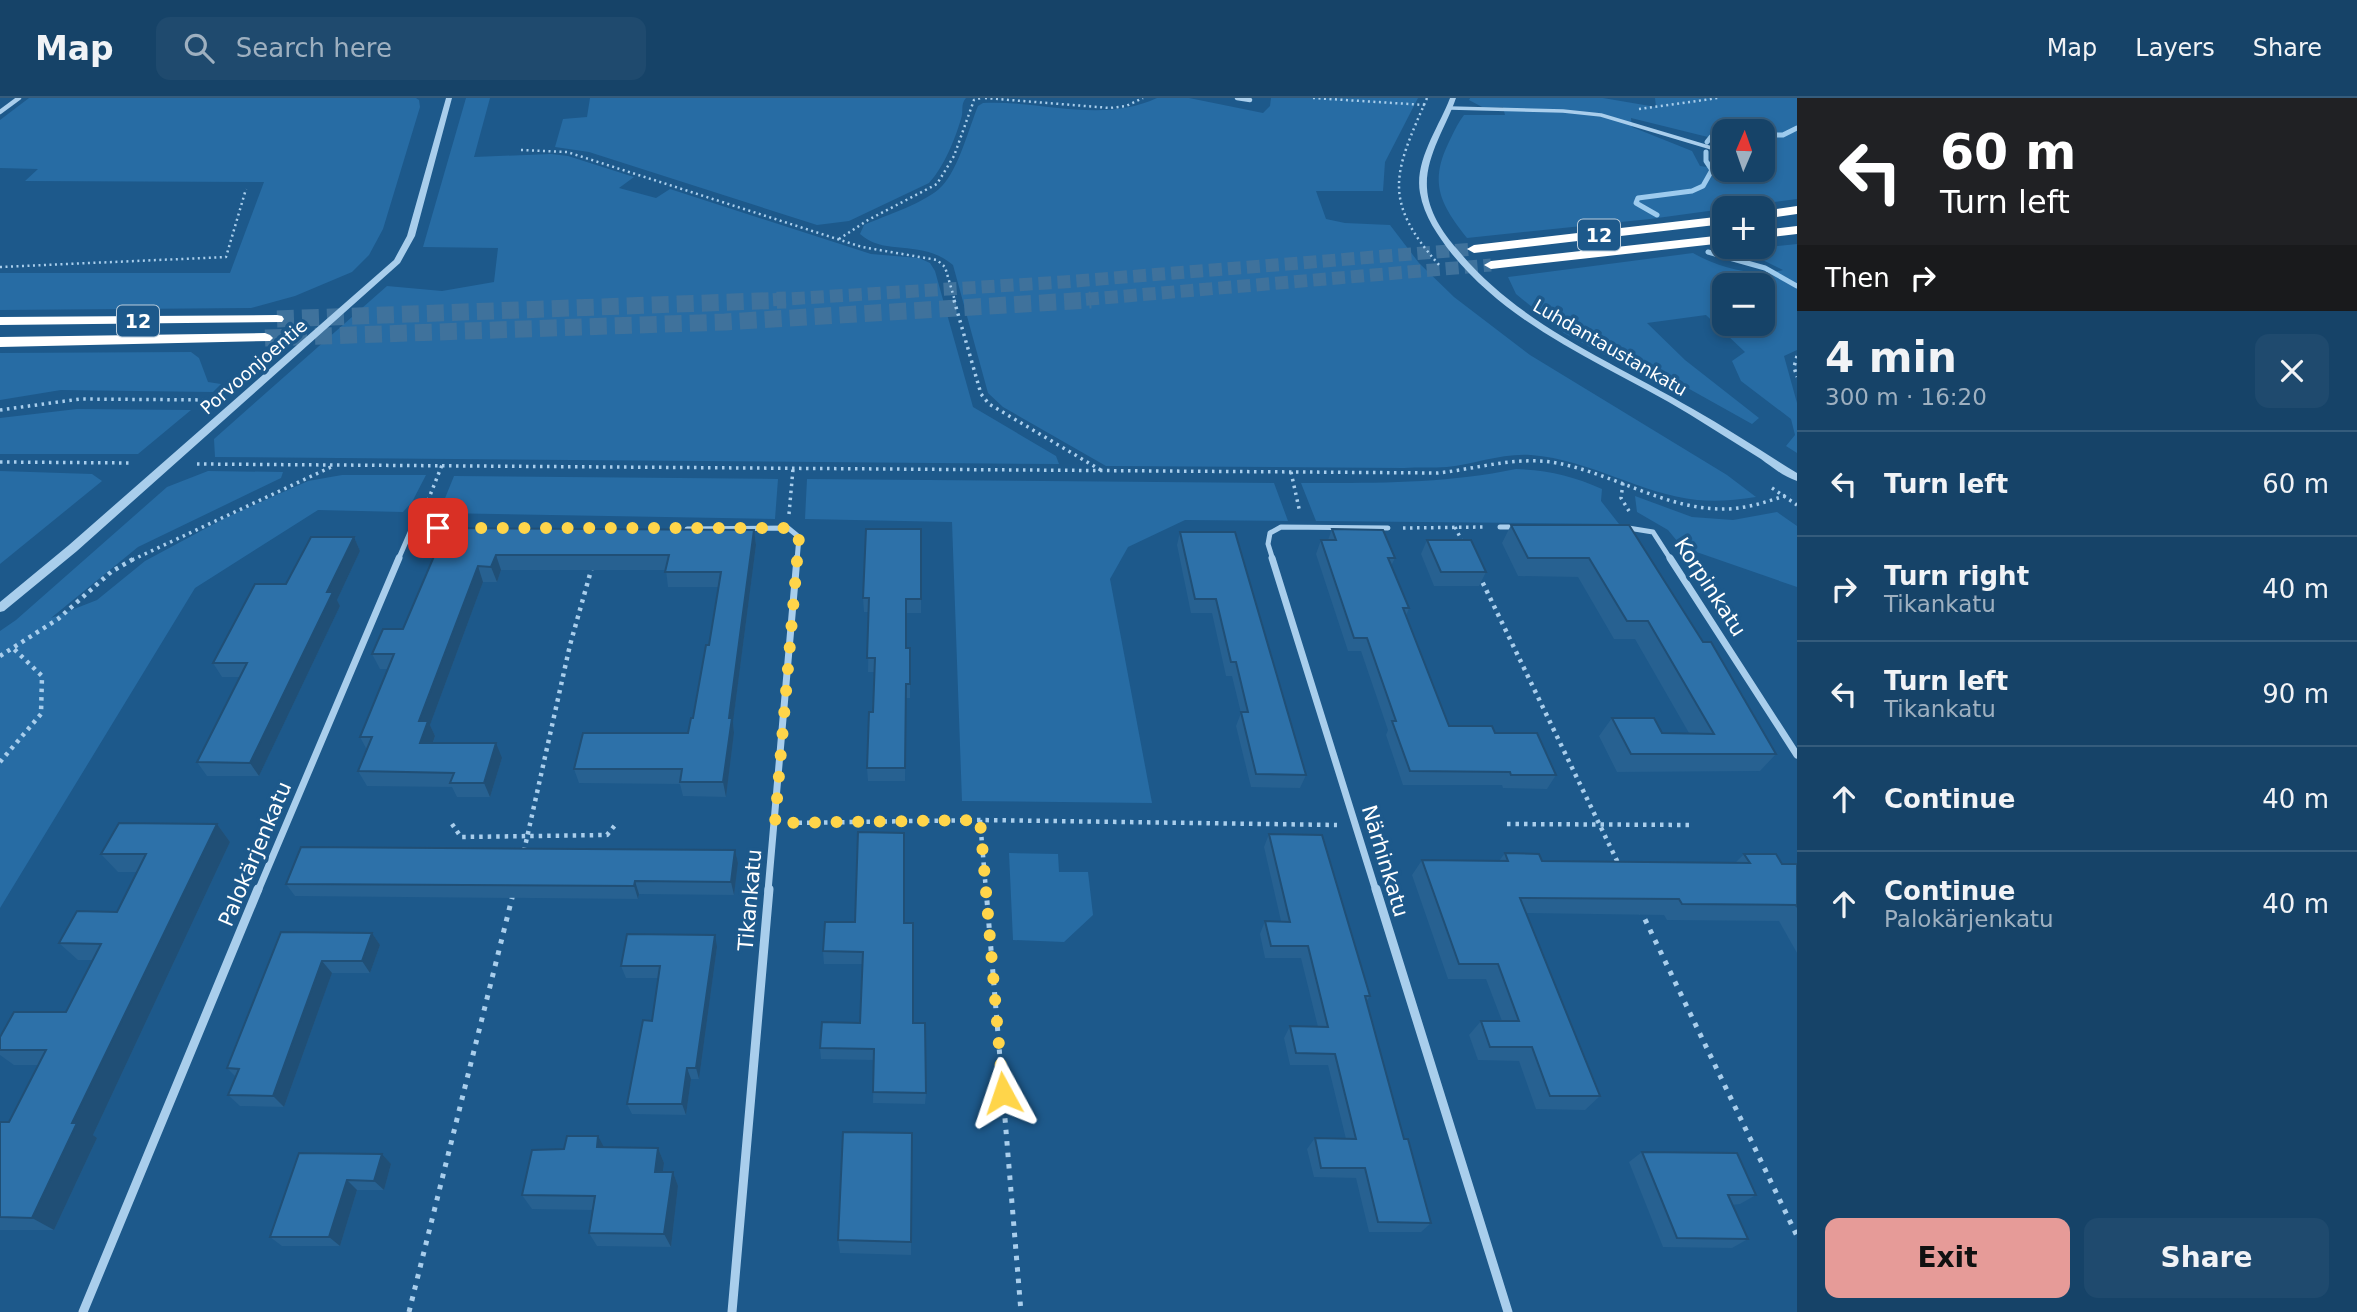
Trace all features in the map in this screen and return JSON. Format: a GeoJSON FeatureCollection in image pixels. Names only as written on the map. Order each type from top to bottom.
{"type":"FeatureCollection","features":[{"type":"Feature","properties":{"kind":"highway"},"geometry":{"type":"LineString","coordinates":[[1775,213],[1797,210]]}},
{"type":"Feature","properties":{"kind":"highway","name":"12"},"geometry":{"type":"LineString","coordinates":[[1475,249],[1712,221]]}},
{"type":"Feature","properties":{"kind":"highway"},"geometry":{"type":"LineString","coordinates":[[1775,233],[1797,230]]}},
{"type":"Feature","properties":{"kind":"highway","name":"12"},"geometry":{"type":"LineString","coordinates":[[1491,265],[1712,240]]}},
{"type":"Feature","properties":{"kind":"highway","name":"12"},"geometry":{"type":"LineString","coordinates":[[0,321],[277,319]]}},
{"type":"Feature","properties":{"kind":"highway","name":"12"},"geometry":{"type":"LineString","coordinates":[[0,342],[265,338]]}},
{"type":"Feature","properties":{"kind":"street"},"geometry":{"type":"LineString","coordinates":[[0,112],[19,98]]}},
{"type":"Feature","properties":{"kind":"street","name":"Porvoonjoentie"},"geometry":{"type":"LineString","coordinates":[[0,608],[83,539],[397,261],[411,236],[449,98]]}},
{"type":"Feature","properties":{"kind":"street"},"geometry":{"type":"LineString","coordinates":[[1237,98],[1250,100]]}},
{"type":"Feature","properties":{"kind":"street","name":"Luhdantaustankatu"},"geometry":{"type":"LineString","coordinates":[[1452,103],[1425,171],[1423,189],[1428,209],[1458,258],[1516,312],[1560,341],[1689,411],[1797,478]]}},
{"type":"Feature","properties":{"kind":"street","name":"Närhinkatu"},"geometry":{"type":"LineString","coordinates":[[1388,528],[1281,527],[1270,533],[1268,544],[1508,1312]]}},
{"type":"Feature","properties":{"kind":"street"},"geometry":{"type":"LineString","coordinates":[[1500,527],[1525,527]]}},
{"type":"Feature","properties":{"kind":"street","name":"Korpinkatu"},"geometry":{"type":"LineString","coordinates":[[1614,527],[1653,532],[1797,755]]}},
{"type":"Feature","properties":{"kind":"street"},"geometry":{"type":"LineString","coordinates":[[412,528],[463,529]]}},
{"type":"Feature","properties":{"kind":"street","name":"Palokärjenkatu"},"geometry":{"type":"LineString","coordinates":[[83,1312],[199,1028],[412,528]]}},
{"type":"Feature","properties":{"kind":"street"},"geometry":{"type":"LineString","coordinates":[[672,529],[788,528]]}},
{"type":"Feature","properties":{"kind":"street","name":"Tikankatu"},"geometry":{"type":"LineString","coordinates":[[732,1312],[799,537],[788,528]]}},
{"type":"Feature","properties":{"kind":"lane"},"geometry":{"type":"LineString","coordinates":[[1452,103],[1473,111],[1600,114],[1712,148]]}},
{"type":"Feature","properties":{"kind":"path"},"geometry":{"type":"LineString","coordinates":[[838,239],[937,184],[954,156],[974,100],[983,98],[1110,108],[1126,106],[1143,98]]}},
{"type":"Feature","properties":{"kind":"path"},"geometry":{"type":"LineString","coordinates":[[1313,98],[1452,103]]}},
{"type":"Feature","properties":{"kind":"path"},"geometry":{"type":"LineString","coordinates":[[1639,109],[1718,98]]}},
{"type":"Feature","properties":{"kind":"path"},"geometry":{"type":"LineString","coordinates":[[521,150],[567,152],[878,251],[937,260],[945,267],[981,394],[989,404],[1104,472]]}},
{"type":"Feature","properties":{"kind":"path"},"geometry":{"type":"LineString","coordinates":[[0,267],[226,257],[246,189]]}},
{"type":"Feature","properties":{"kind":"path"},"geometry":{"type":"LineString","coordinates":[[1797,356],[1794,367],[1797,377]]}},
{"type":"Feature","properties":{"kind":"path"},"geometry":{"type":"LineString","coordinates":[[0,410],[51,401],[89,399],[218,400],[208,409]]}},
{"type":"Feature","properties":{"kind":"path"},"geometry":{"type":"LineString","coordinates":[[0,462],[133,463]]}},
{"type":"Feature","properties":{"kind":"path"},"geometry":{"type":"LineString","coordinates":[[185,464],[1438,473],[1507,463],[1550,462],[1577,467],[1700,508],[1727,511],[1751,508],[1797,491]]}},
{"type":"Feature","properties":{"kind":"path"},"geometry":{"type":"LineString","coordinates":[[0,656],[58,619],[111,572],[143,554],[335,465]]}},
{"type":"Feature","properties":{"kind":"path"},"geometry":{"type":"LineString","coordinates":[[412,528],[411,521],[415,513],[427,503],[442,465]]}},
{"type":"Feature","properties":{"kind":"path"},"geometry":{"type":"LineString","coordinates":[[788,528],[793,469]]}},
{"type":"Feature","properties":{"kind":"path"},"geometry":{"type":"LineString","coordinates":[[1291,472],[1303,527]]}},
{"type":"Feature","properties":{"kind":"path"},"geometry":{"type":"LineString","coordinates":[[1455,527],[1467,552]]}},
{"type":"Feature","properties":{"kind":"path"},"geometry":{"type":"LineString","coordinates":[[1388,528],[1500,527]]}},
{"type":"Feature","properties":{"kind":"path"},"geometry":{"type":"LineString","coordinates":[[521,862],[570,645],[595,555]]}},
{"type":"Feature","properties":{"kind":"path"},"geometry":{"type":"LineString","coordinates":[[1473,564],[1623,873]]}},
{"type":"Feature","properties":{"kind":"path"},"geometry":{"type":"LineString","coordinates":[[0,762],[41,714],[42,676],[14,649]]}},
{"type":"Feature","properties":{"kind":"path"},"geometry":{"type":"LineString","coordinates":[[980,820],[1020,1312]]}},
{"type":"Feature","properties":{"kind":"path"},"geometry":{"type":"LineString","coordinates":[[775,823],[980,820],[1356,825]]}},
{"type":"Feature","properties":{"kind":"path"},"geometry":{"type":"LineString","coordinates":[[452,824],[461,837],[607,835],[616,824]]}},
{"type":"Feature","properties":{"kind":"path"},"geometry":{"type":"LineString","coordinates":[[1507,824],[1692,825]]}},
{"type":"Feature","properties":{"kind":"path"},"geometry":{"type":"LineString","coordinates":[[409,1312],[514,889]]}},
{"type":"Feature","properties":{"kind":"path"},"geometry":{"type":"LineString","coordinates":[[1635,898],[1797,1236]]}},
{"type":"Feature","properties":{"kind":"shaded area"},"geometry":{"type":"Polygon","coordinates":[[[29,98],[416,98],[420,107],[383,229],[369,255],[352,272],[295,296],[251,308],[0,310],[0,273],[230,273],[264,182],[25,181],[38,169],[0,168],[0,120],[29,98]]]}},
{"type":"Feature","properties":{"kind":"shaded area"},"geometry":{"type":"Polygon","coordinates":[[[466,98],[490,98],[474,157],[551,154],[568,156],[634,177],[619,188],[656,198],[670,189],[871,254],[919,258],[930,263],[935,271],[973,407],[1056,456],[1059,464],[215,457],[214,439],[387,286],[442,291],[494,282],[498,248],[423,247],[466,98]]]}},
{"type":"Feature","properties":{"kind":"shaded area"},"geometry":{"type":"Polygon","coordinates":[[[590,98],[966,98],[952,144],[929,183],[849,221],[817,225],[589,152],[555,147],[563,119],[587,117],[590,98]]]}},
{"type":"Feature","properties":{"kind":"shaded area"},"geometry":{"type":"Polygon","coordinates":[[[1157,98],[1189,98],[1263,113],[1270,106],[1271,98],[1418,98],[1385,162],[1383,191],[1316,191],[1326,219],[1345,223],[1390,225],[1419,263],[1454,297],[1530,355],[1727,475],[1756,497],[1711,501],[1676,497],[1574,463],[1531,455],[1457,466],[1404,468],[1106,466],[1003,407],[988,393],[953,265],[928,252],[870,241],[860,234],[864,225],[916,203],[942,186],[958,159],[978,106],[983,103],[1093,110],[1136,106],[1157,98]]]}},
{"type":"Feature","properties":{"kind":"shaded area"},"geometry":{"type":"Polygon","coordinates":[[[1470,98],[1603,98],[1656,107],[1655,98],[1797,98],[1797,199],[1775,202],[1775,196],[1712,196],[1712,211],[1467,238],[1445,204],[1439,183],[1439,171],[1448,144],[1464,115],[1505,115],[1503,107],[1484,108],[1469,100],[1470,98]]]}},
{"type":"Feature","properties":{"kind":"shaded area"},"geometry":{"type":"Polygon","coordinates":[[[1797,244],[1797,350],[1784,356],[1797,403],[1797,453],[1786,446],[1795,435],[1791,419],[1741,381],[1732,361],[1745,352],[1728,336],[1775,336],[1775,273],[1761,273],[1783,270],[1760,259],[1775,259],[1775,246],[1797,244]]]}},
{"type":"Feature","properties":{"kind":"shaded area"},"geometry":{"type":"Polygon","coordinates":[[[1693,253],[1713,263],[1761,273],[1712,273],[1712,321],[1706,315],[1647,323],[1685,360],[1759,418],[1752,424],[1650,367],[1629,368],[1564,333],[1516,294],[1508,277],[1693,253]]]}},
{"type":"Feature","properties":{"kind":"shaded area"},"geometry":{"type":"Polygon","coordinates":[[[191,352],[199,358],[208,382],[221,384],[213,392],[61,390],[0,400],[0,353],[191,352]]]}},
{"type":"Feature","properties":{"kind":"shaded area"},"geometry":{"type":"Polygon","coordinates":[[[77,409],[191,410],[138,454],[0,454],[0,418],[77,409]]]}},
{"type":"Feature","properties":{"kind":"shaded area"},"geometry":{"type":"Polygon","coordinates":[[[1516,469],[1560,474],[1602,489],[1601,501],[1619,524],[1316,521],[1301,483],[1436,480],[1516,469]]]}},
{"type":"Feature","properties":{"kind":"shaded area"},"geometry":{"type":"Polygon","coordinates":[[[0,471],[92,474],[102,481],[0,564],[0,471]]]}},
{"type":"Feature","properties":{"kind":"shaded area"},"geometry":{"type":"Polygon","coordinates":[[[208,471],[283,472],[281,478],[138,547],[51,618],[97,600],[145,561],[225,518],[308,481],[342,475],[426,475],[412,502],[403,512],[318,510],[195,588],[0,908],[0,631],[16,620],[167,487],[208,471]]]}},
{"type":"Feature","properties":{"kind":"shaded area"},"geometry":{"type":"Polygon","coordinates":[[[454,476],[778,479],[775,519],[439,513],[454,476]]]}},
{"type":"Feature","properties":{"kind":"shaded area"},"geometry":{"type":"Polygon","coordinates":[[[807,479],[1274,483],[1288,521],[1185,520],[1128,547],[1110,579],[1152,803],[962,801],[952,522],[805,519],[807,479]]]}},
{"type":"Feature","properties":{"kind":"shaded area"},"geometry":{"type":"Polygon","coordinates":[[[1635,496],[1692,517],[1733,520],[1777,512],[1797,526],[1797,587],[1682,547],[1668,530],[1637,512],[1635,496]]]}},
{"type":"Feature","properties":{"kind":"shaded area"},"geometry":{"type":"Polygon","coordinates":[[[1009,853],[1058,854],[1059,872],[1088,872],[1093,915],[1064,942],[1013,940],[1009,853]]]}},
{"type":"Feature","properties":{"kind":"building"},"geometry":{"type":"Polygon","coordinates":[[[1511,525],[1629,525],[1703,642],[1711,642],[1776,754],[1631,754],[1612,718],[1654,718],[1662,733],[1714,734],[1648,621],[1627,621],[1589,558],[1528,558],[1511,525]]]}},
{"type":"Feature","properties":{"kind":"building"},"geometry":{"type":"Polygon","coordinates":[[[446,528],[754,530],[723,782],[680,782],[682,769],[574,769],[583,733],[688,733],[706,645],[709,645],[721,572],[665,572],[669,555],[496,555],[491,567],[478,566],[419,721],[428,721],[420,743],[496,743],[484,783],[450,783],[454,773],[358,771],[372,737],[360,737],[394,654],[372,654],[383,629],[403,629],[446,528]]]}},
{"type":"Feature","properties":{"kind":"building"},"geometry":{"type":"Polygon","coordinates":[[[866,529],[921,529],[921,599],[906,599],[906,648],[910,648],[910,684],[906,684],[905,768],[867,768],[875,658],[867,658],[869,598],[863,598],[866,529]]]}},
{"type":"Feature","properties":{"kind":"building"},"geometry":{"type":"Polygon","coordinates":[[[1332,529],[1383,530],[1395,558],[1388,558],[1409,608],[1403,608],[1449,726],[1492,726],[1495,733],[1537,733],[1556,775],[1410,771],[1367,638],[1354,638],[1321,540],[1336,540],[1332,529]]]}},
{"type":"Feature","properties":{"kind":"building"},"geometry":{"type":"Polygon","coordinates":[[[1180,532],[1235,532],[1306,775],[1256,774],[1241,712],[1248,712],[1236,662],[1231,662],[1216,599],[1195,599],[1180,532]]]}},
{"type":"Feature","properties":{"kind":"building"},"geometry":{"type":"Polygon","coordinates":[[[311,537],[354,537],[327,592],[333,592],[250,763],[197,762],[247,663],[213,663],[255,584],[286,584],[311,537]]]}},
{"type":"Feature","properties":{"kind":"building"},"geometry":{"type":"Polygon","coordinates":[[[1427,540],[1471,540],[1486,572],[1441,572],[1427,540]]]}},
{"type":"Feature","properties":{"kind":"building"},"geometry":{"type":"Polygon","coordinates":[[[119,823],[217,824],[72,1123],[77,1123],[32,1218],[0,1217],[0,1122],[9,1122],[46,1050],[0,1050],[0,1037],[14,1012],[66,1012],[101,944],[59,943],[77,911],[117,912],[146,854],[101,854],[119,823]]]}},
{"type":"Feature","properties":{"kind":"building"},"geometry":{"type":"Polygon","coordinates":[[[858,832],[904,833],[904,923],[913,923],[913,1023],[925,1023],[926,1093],[873,1092],[874,1049],[820,1048],[822,1022],[860,1023],[863,952],[823,951],[825,922],[855,922],[858,832]]]}},
{"type":"Feature","properties":{"kind":"building"},"geometry":{"type":"Polygon","coordinates":[[[1269,834],[1322,835],[1370,996],[1365,996],[1404,1139],[1408,1139],[1431,1223],[1378,1222],[1365,1168],[1321,1168],[1315,1138],[1356,1139],[1335,1054],[1296,1053],[1290,1026],[1328,1027],[1308,946],[1271,946],[1265,921],[1290,922],[1269,834]]]}},
{"type":"Feature","properties":{"kind":"building"},"geometry":{"type":"Polygon","coordinates":[[[301,847],[735,850],[731,882],[635,881],[634,886],[286,884],[301,847]]]}},
{"type":"Feature","properties":{"kind":"building"},"geometry":{"type":"Polygon","coordinates":[[[1505,853],[1539,854],[1542,861],[1750,863],[1744,854],[1776,854],[1782,864],[1797,864],[1797,907],[1682,904],[1679,899],[1520,898],[1600,1096],[1550,1096],[1532,1047],[1490,1047],[1481,1021],[1519,1021],[1498,964],[1459,964],[1422,860],[1508,861],[1505,853]]]}},
{"type":"Feature","properties":{"kind":"building"},"geometry":{"type":"Polygon","coordinates":[[[281,932],[372,933],[362,961],[322,961],[273,1096],[228,1095],[239,1069],[227,1068],[281,932]]]}},
{"type":"Feature","properties":{"kind":"building"},"geometry":{"type":"Polygon","coordinates":[[[627,934],[715,935],[696,1068],[687,1068],[682,1104],[627,1104],[643,1020],[652,1021],[660,966],[621,966],[627,934]]]}},
{"type":"Feature","properties":{"kind":"building"},"geometry":{"type":"Polygon","coordinates":[[[843,1132],[912,1133],[911,1242],[838,1240],[843,1132]]]}},
{"type":"Feature","properties":{"kind":"building"},"geometry":{"type":"Polygon","coordinates":[[[567,1136],[598,1136],[597,1147],[658,1148],[655,1172],[673,1172],[664,1234],[589,1233],[595,1196],[522,1195],[532,1150],[564,1149],[567,1136]]]}},
{"type":"Feature","properties":{"kind":"building"},"geometry":{"type":"Polygon","coordinates":[[[1642,1152],[1737,1153],[1756,1195],[1728,1195],[1748,1239],[1677,1238],[1642,1152]]]}},
{"type":"Feature","properties":{"kind":"building"},"geometry":{"type":"Polygon","coordinates":[[[299,1153],[382,1154],[374,1181],[347,1180],[329,1237],[270,1237],[299,1153]]]}},
{"type":"Feature","properties":{"kind":"waterway"},"geometry":{"type":"LineString","coordinates":[[1775,135],[1783,135],[1797,128]]}},
{"type":"Feature","properties":{"kind":"waterway"},"geometry":{"type":"LineString","coordinates":[[1707,142],[1712,137]]}},
{"type":"Feature","properties":{"kind":"waterway"},"geometry":{"type":"LineString","coordinates":[[1657,215],[1636,203],[1638,198],[1692,191],[1703,186],[1712,170],[1706,161],[1706,152]]}},
{"type":"Feature","properties":{"kind":"waterway"},"geometry":{"type":"LineString","coordinates":[[1708,252],[1765,268],[1797,286]]}},
{"type":"Feature","properties":{"kind":"tunnel"},"geometry":{"type":"LineString","coordinates":[[754,301],[1063,282],[1474,249]]}},
{"type":"Feature","properties":{"kind":"tunnel"},"geometry":{"type":"LineString","coordinates":[[1067,301],[1491,265]]}},
{"type":"Feature","properties":{"kind":"tunnel"},"geometry":{"type":"LineString","coordinates":[[277,319],[786,300]]}},
{"type":"Feature","properties":{"kind":"tunnel"},"geometry":{"type":"LineString","coordinates":[[265,338],[725,322],[1091,300]]}},
{"type":"Feature","properties":{"kind":"route"},"geometry":{"type":"LineString","coordinates":[[438,528],[788,528],[799,537],[775,823],[980,820],[1003,1093]]}}]}
